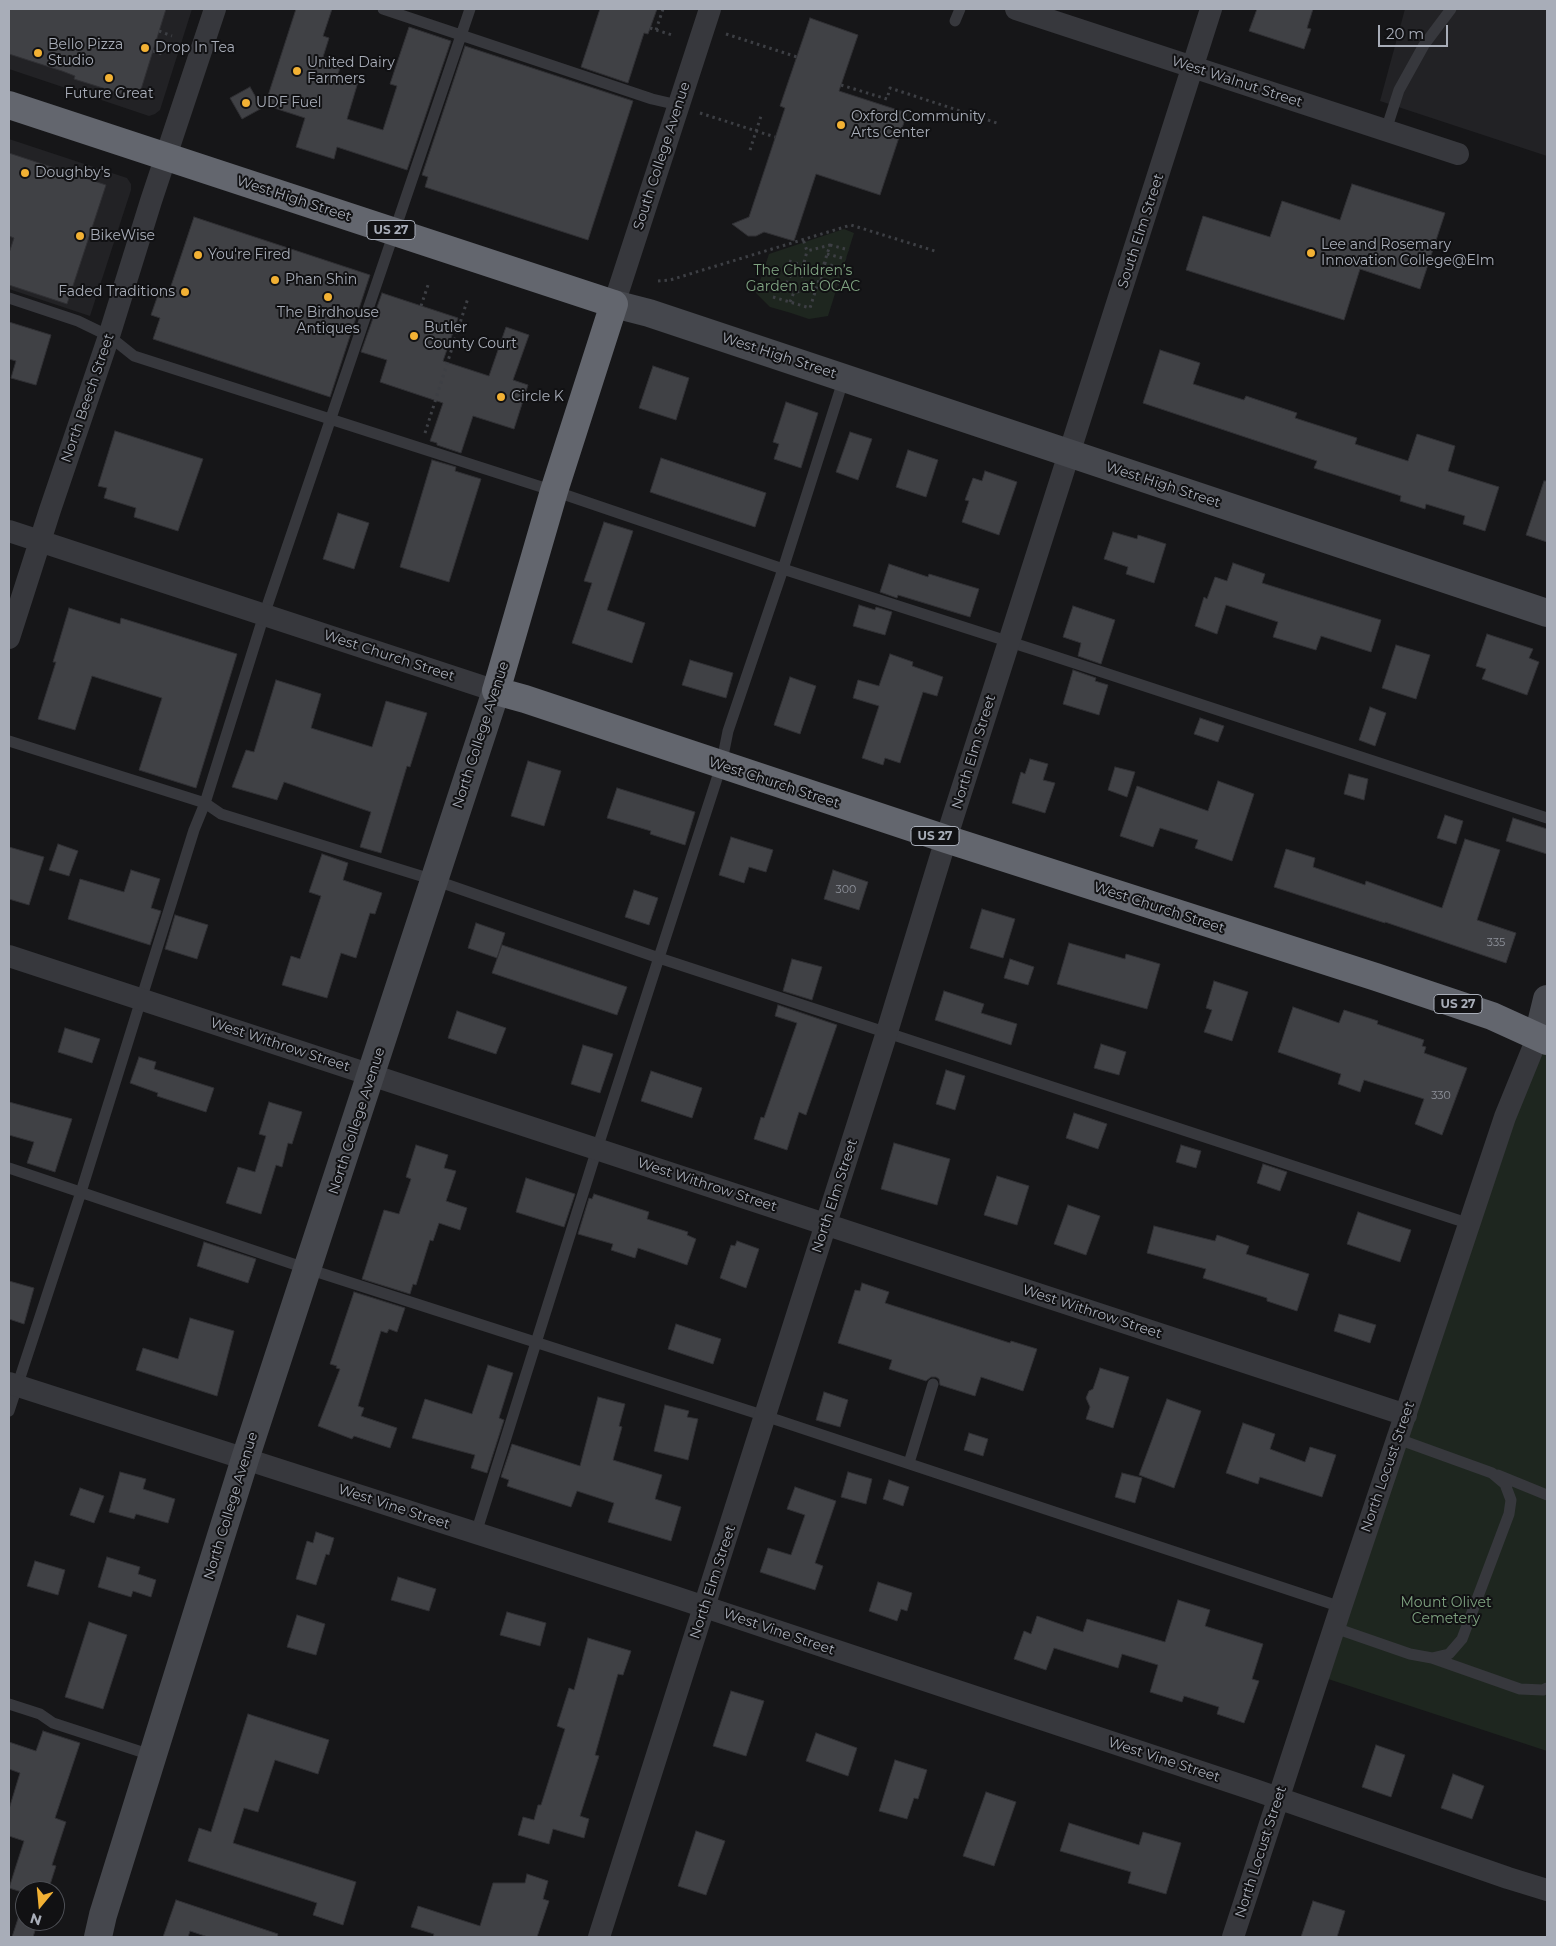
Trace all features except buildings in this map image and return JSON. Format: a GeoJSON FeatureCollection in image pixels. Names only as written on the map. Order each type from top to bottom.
{"type":"FeatureCollection","features":[{"type":"Feature","properties":{"kind":"highway","name":"West High Street"},"geometry":{"type":"LineString","coordinates":[[9,105],[614,304]]}},
{"type":"Feature","properties":{"kind":"highway","name":"North College Avenue"},"geometry":{"type":"LineString","coordinates":[[496,691],[554,491],[614,304]]}},
{"type":"Feature","properties":{"kind":"highway","name":"West Church Street"},"geometry":{"type":"LineString","coordinates":[[496,691],[1402,986],[1492,1016],[1543,1038]]}},
{"type":"Feature","properties":{"kind":"street","name":"North Beech Street"},"geometry":{"type":"LineString","coordinates":[[9,638],[110,336],[151,201],[215,9]]}},
{"type":"Feature","properties":{"kind":"street","name":"West Walnut Street"},"geometry":{"type":"LineString","coordinates":[[1016,9],[1458,154]]}},
{"type":"Feature","properties":{"kind":"street","name":"South Elm Street"},"geometry":{"type":"LineString","coordinates":[[1070,454],[1212,9]]}},
{"type":"Feature","properties":{"kind":"street","name":"South College Avenue"},"geometry":{"type":"LineString","coordinates":[[614,304],[707,18]]}},
{"type":"Feature","properties":{"kind":"street","name":"West High Street"},"geometry":{"type":"LineString","coordinates":[[614,304],[649,313],[1547,613]]}},
{"type":"Feature","properties":{"kind":"street","name":"North Elm Street"},"geometry":{"type":"LineString","coordinates":[[599,1937],[887,1032],[946,839],[1070,454]]}},
{"type":"Feature","properties":{"kind":"street","name":"West Church Street"},"geometry":{"type":"LineString","coordinates":[[9,531],[496,691]]}},
{"type":"Feature","properties":{"kind":"street","name":"North College Avenue"},"geometry":{"type":"LineString","coordinates":[[98,1937],[103,1915],[245,1459],[372,1076],[496,691]]}},
{"type":"Feature","properties":{"kind":"street","name":"West Withrow Street"},"geometry":{"type":"LineString","coordinates":[[9,956],[1406,1415]]}},
{"type":"Feature","properties":{"kind":"street","name":"North Locust Street"},"geometry":{"type":"LineString","coordinates":[[1233,1937],[1506,1117],[1543,1038],[1547,999]]}},
{"type":"Feature","properties":{"kind":"street","name":"West Vine Street"},"geometry":{"type":"LineString","coordinates":[[13,1384],[705,1607],[1279,1798],[1498,1875],[1547,1890]]}},
{"type":"Feature","properties":{"kind":"lane"},"geometry":{"type":"LineString","coordinates":[[383,9],[652,99],[678,105]]}},
{"type":"Feature","properties":{"kind":"lane"},"geometry":{"type":"LineString","coordinates":[[9,1411],[13,1384],[81,1192],[194,830],[205,804],[264,615],[332,420],[470,9]]}},
{"type":"Feature","properties":{"kind":"lane"},"geometry":{"type":"LineString","coordinates":[[955,21],[960,9]]}},
{"type":"Feature","properties":{"kind":"lane"},"geometry":{"type":"LineString","coordinates":[[1386,130],[1399,90],[1424,45],[1451,9]]}},
{"type":"Feature","properties":{"kind":"lane"},"geometry":{"type":"LineString","coordinates":[[9,298],[78,321],[110,336],[134,356],[554,491],[783,570],[1547,818]]}},
{"type":"Feature","properties":{"kind":"lane"},"geometry":{"type":"LineString","coordinates":[[476,1533],[597,1149],[722,766],[728,731],[783,570],[844,378]]}},
{"type":"Feature","properties":{"kind":"lane"},"geometry":{"type":"LineString","coordinates":[[9,741],[205,804],[221,814],[434,880],[659,958],[1470,1224]]}},
{"type":"Feature","properties":{"kind":"lane"},"geometry":{"type":"LineString","coordinates":[[9,1168],[308,1269],[909,1463],[1338,1617],[1410,1654],[1432,1658],[1520,1689],[1543,1690],[1547,1688]]}},
{"type":"Feature","properties":{"kind":"lane"},"geometry":{"type":"LineString","coordinates":[[909,1463],[933,1384]]}},
{"type":"Feature","properties":{"kind":"lane"},"geometry":{"type":"LineString","coordinates":[[1398,1439],[1547,1495]]}},
{"type":"Feature","properties":{"kind":"lane"},"geometry":{"type":"LineString","coordinates":[[1432,1658],[1449,1654],[1462,1639],[1510,1514],[1511,1500],[1506,1484],[1492,1473]]}},
{"type":"Feature","properties":{"kind":"lane"},"geometry":{"type":"LineString","coordinates":[[9,1704],[40,1714],[53,1723],[154,1756]]}},
{"type":"Feature","properties":{"kind":"path"},"geometry":{"type":"LineString","coordinates":[[656,30],[663,9]]}},
{"type":"Feature","properties":{"kind":"path"},"geometry":{"type":"LineString","coordinates":[[707,18],[797,57]]}},
{"type":"Feature","properties":{"kind":"path"},"geometry":{"type":"LineString","coordinates":[[650,28],[672,35]]}},
{"type":"Feature","properties":{"kind":"path"},"geometry":{"type":"LineString","coordinates":[[159,31],[172,36]]}},
{"type":"Feature","properties":{"kind":"path"},"geometry":{"type":"LineString","coordinates":[[153,51],[165,55]]}},
{"type":"Feature","properties":{"kind":"path"},"geometry":{"type":"LineString","coordinates":[[841,85],[887,99],[890,88],[1000,124]]}},
{"type":"Feature","properties":{"kind":"path"},"geometry":{"type":"LineString","coordinates":[[678,105],[775,137]]}},
{"type":"Feature","properties":{"kind":"path"},"geometry":{"type":"LineString","coordinates":[[750,150],[761,116]]}},
{"type":"Feature","properties":{"kind":"path"},"geometry":{"type":"LineString","coordinates":[[658,282],[851,225],[935,252]]}},
{"type":"Feature","properties":{"kind":"path"},"geometry":{"type":"LineString","coordinates":[[801,275],[807,251],[804,239]]}},
{"type":"Feature","properties":{"kind":"path"},"geometry":{"type":"LineString","coordinates":[[807,251],[830,245],[849,250]]}},
{"type":"Feature","properties":{"kind":"path"},"geometry":{"type":"LineString","coordinates":[[773,297],[810,308],[830,245]]}},
{"type":"Feature","properties":{"kind":"path"},"geometry":{"type":"LineString","coordinates":[[827,254],[846,260]]}},
{"type":"Feature","properties":{"kind":"path"},"geometry":{"type":"LineString","coordinates":[[789,261],[822,271]]}},
{"type":"Feature","properties":{"kind":"path"},"geometry":{"type":"LineString","coordinates":[[824,263],[843,269]]}},
{"type":"Feature","properties":{"kind":"path"},"geometry":{"type":"LineString","coordinates":[[795,274],[801,275],[805,280],[804,287],[800,292],[794,292],[789,288],[788,280],[795,274]]}},
{"type":"Feature","properties":{"kind":"path"},"geometry":{"type":"LineString","coordinates":[[820,278],[838,284]]}},
{"type":"Feature","properties":{"kind":"path"},"geometry":{"type":"LineString","coordinates":[[421,306],[428,285]]}},
{"type":"Feature","properties":{"kind":"path"},"geometry":{"type":"LineString","coordinates":[[804,287],[816,290]]}},
{"type":"Feature","properties":{"kind":"path"},"geometry":{"type":"LineString","coordinates":[[790,302],[794,292]]}},
{"type":"Feature","properties":{"kind":"path"},"geometry":{"type":"LineString","coordinates":[[420,449],[468,298]]}},
{"type":"Feature","properties":{"kind":"shaded area"},"geometry":{"type":"Polygon","coordinates":[[[9,9],[192,9],[160,110],[149,116],[9,69],[9,9]]]}},
{"type":"Feature","properties":{"kind":"shaded area"},"geometry":{"type":"Polygon","coordinates":[[[1405,9],[1547,9],[1547,156],[1380,101],[1405,9]]]}},
{"type":"Feature","properties":{"kind":"shaded area"},"geometry":{"type":"Polygon","coordinates":[[[9,139],[127,178],[131,184],[131,190],[90,316],[9,289],[9,139]]]}},
{"type":"Feature","properties":{"kind":"green space","name":"The Children’s Garden at OCAC"},"geometry":{"type":"Polygon","coordinates":[[[844,229],[854,233],[828,316],[809,319],[770,307],[756,293],[769,254],[844,229]]]}},
{"type":"Feature","properties":{"kind":"green space","name":"Mount Olivet Cemetery"},"geometry":{"type":"Polygon","coordinates":[[[1547,1041],[1547,1751],[1319,1676],[1470,1224],[1547,1041]]]}},
{"type":"Feature","properties":{"kind":"place","name":"Drop In Tea"},"geometry":{"type":"Point","coordinates":[145,48]}},
{"type":"Feature","properties":{"kind":"place","name":"Bello Pizza Studio"},"geometry":{"type":"Point","coordinates":[38,53]}},
{"type":"Feature","properties":{"kind":"place","name":"United Dairy Farmers"},"geometry":{"type":"Point","coordinates":[297,71]}},
{"type":"Feature","properties":{"kind":"place","name":"Future Great"},"geometry":{"type":"Point","coordinates":[109,78]}},
{"type":"Feature","properties":{"kind":"place","name":"UDF Fuel"},"geometry":{"type":"Point","coordinates":[246,103]}},
{"type":"Feature","properties":{"kind":"place","name":"Oxford Community Arts Center"},"geometry":{"type":"Point","coordinates":[841,125]}},
{"type":"Feature","properties":{"kind":"place","name":"Doughby's"},"geometry":{"type":"Point","coordinates":[25,173]}},
{"type":"Feature","properties":{"kind":"place","name":"BikeWise"},"geometry":{"type":"Point","coordinates":[80,236]}},
{"type":"Feature","properties":{"kind":"place","name":"Lee and Rosemary Innovation College@Elm"},"geometry":{"type":"Point","coordinates":[1311,253]}},
{"type":"Feature","properties":{"kind":"place","name":"You're Fired"},"geometry":{"type":"Point","coordinates":[198,255]}},
{"type":"Feature","properties":{"kind":"place","name":"Phan Shin"},"geometry":{"type":"Point","coordinates":[275,280]}},
{"type":"Feature","properties":{"kind":"place","name":"Faded Traditions"},"geometry":{"type":"Point","coordinates":[185,292]}},
{"type":"Feature","properties":{"kind":"place","name":"The Birdhouse Antiques"},"geometry":{"type":"Point","coordinates":[328,297]}},
{"type":"Feature","properties":{"kind":"place","name":"Butler County Court"},"geometry":{"type":"Point","coordinates":[414,336]}},
{"type":"Feature","properties":{"kind":"place","name":"Circle K"},"geometry":{"type":"Point","coordinates":[501,397]}}]}
